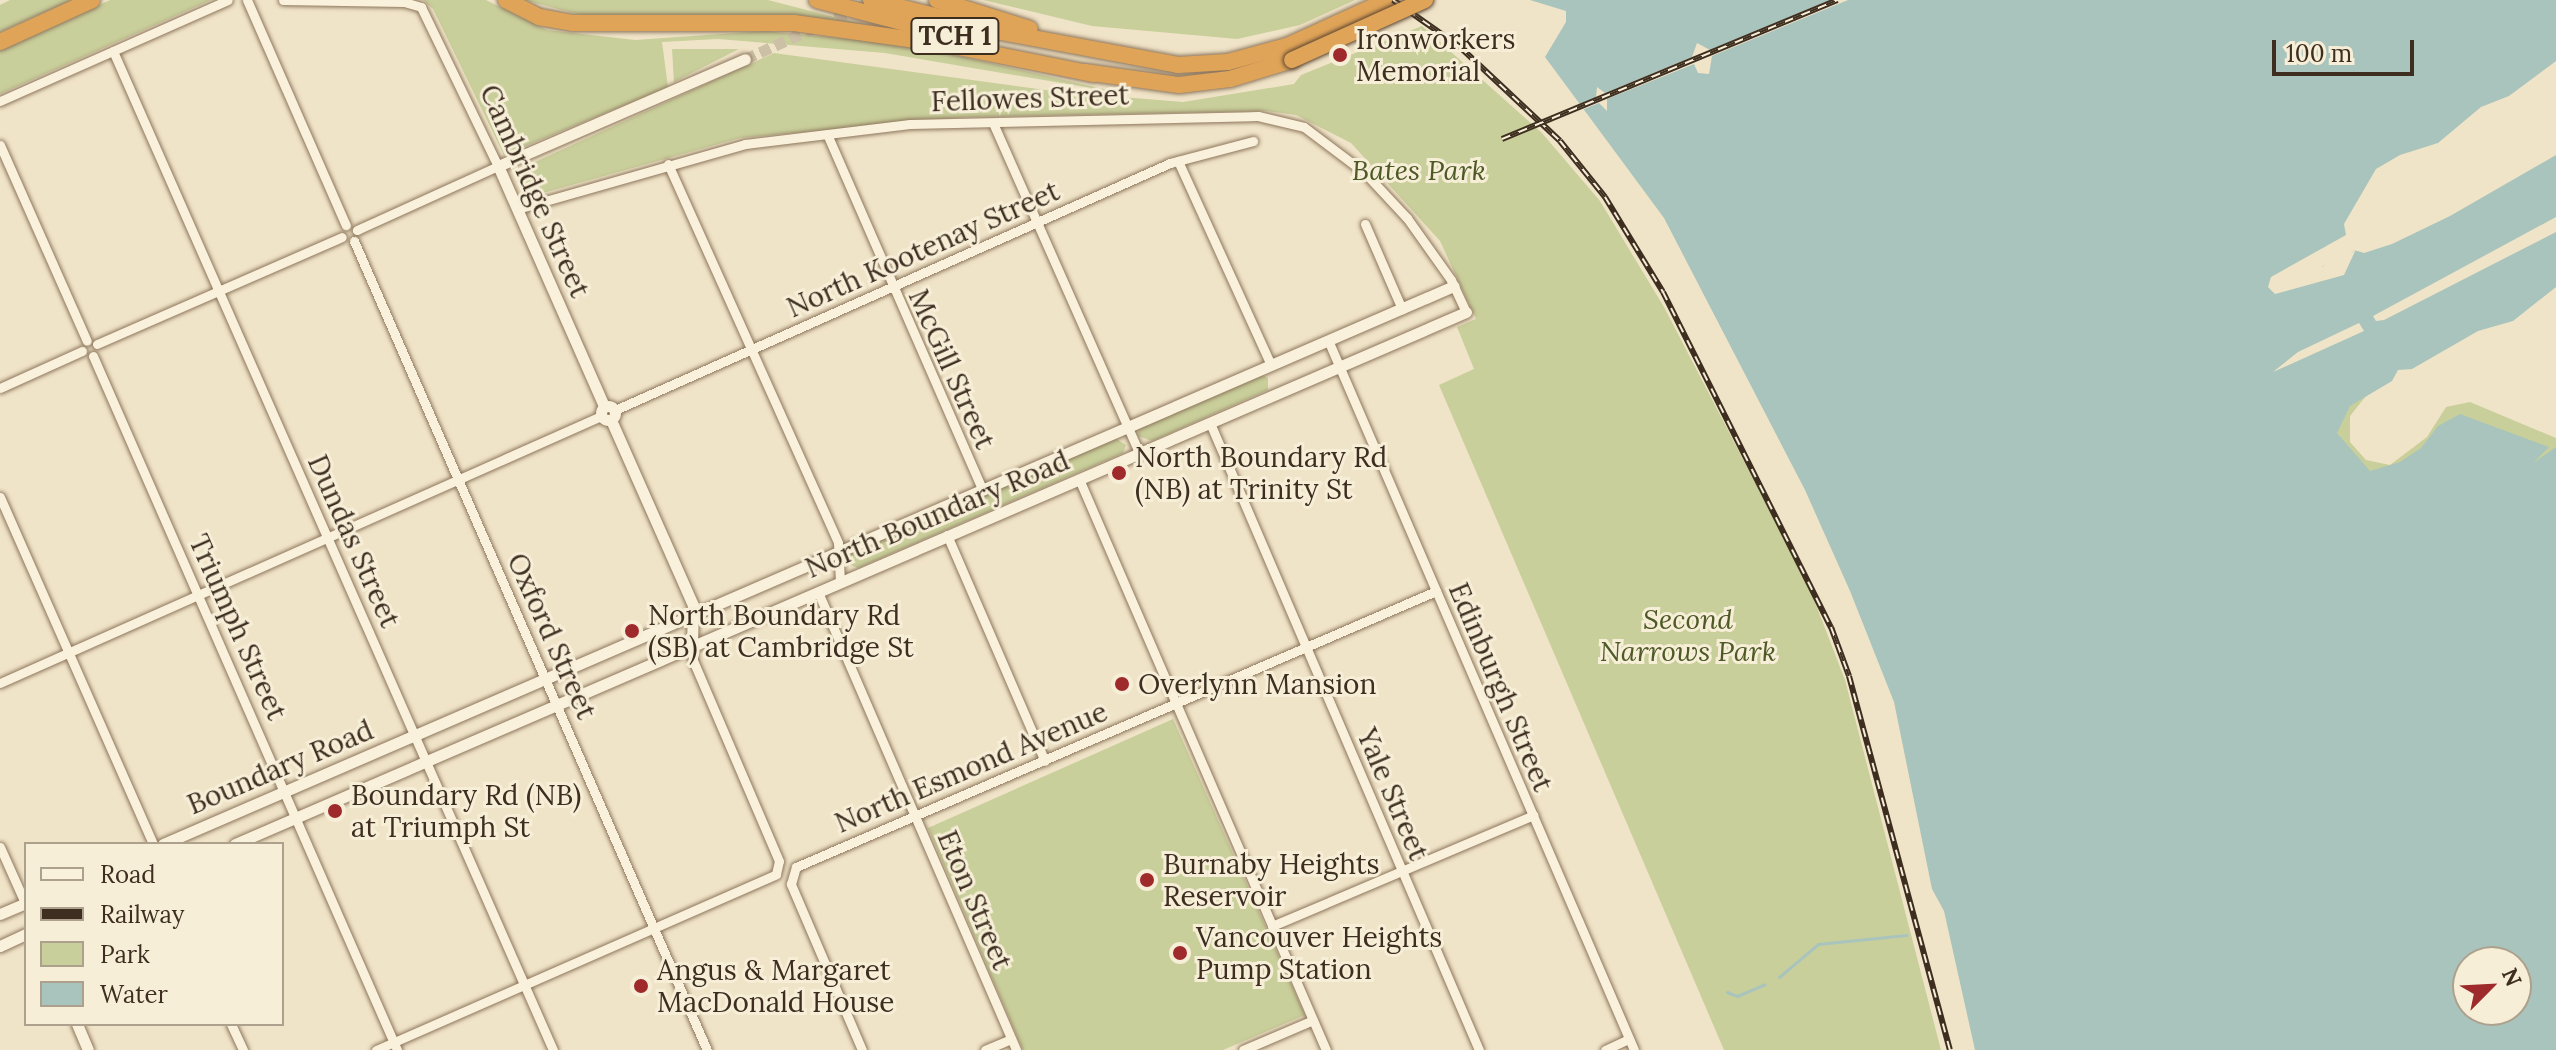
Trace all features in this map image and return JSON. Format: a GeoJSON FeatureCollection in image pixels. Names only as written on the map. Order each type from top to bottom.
{"type":"FeatureCollection","features":[{"type":"Feature","properties":{"kind":"highway"},"geometry":{"type":"LineString","coordinates":[[0,42],[92,0]]}},
{"type":"Feature","properties":{"kind":"highway"},"geometry":{"type":"LineString","coordinates":[[506,0],[539,17],[573,23],[810,25],[1093,74]]}},
{"type":"Feature","properties":{"kind":"highway","name":"TCH 1"},"geometry":{"type":"LineString","coordinates":[[817,0],[1093,74],[1192,84],[1230,79],[1425,0]]}},
{"type":"Feature","properties":{"kind":"highway","name":"TCH 1"},"geometry":{"type":"LineString","coordinates":[[871,0],[1096,51],[1178,65],[1289,53],[1388,0]]}},
{"type":"Feature","properties":{"kind":"highway"},"geometry":{"type":"LineString","coordinates":[[937,0],[1096,51]]}},
{"type":"Feature","properties":{"kind":"street"},"geometry":{"type":"LineString","coordinates":[[0,101],[228,0]]}},
{"type":"Feature","properties":{"kind":"street"},"geometry":{"type":"LineString","coordinates":[[247,0],[346,225],[357,230],[745,59]]}},
{"type":"Feature","properties":{"kind":"street","name":"Cambridge Street"},"geometry":{"type":"LineString","coordinates":[[283,0],[412,3],[431,18],[693,605],[693,660],[778,869],[770,878],[654,930]]}},
{"type":"Feature","properties":{"kind":"street","name":"Dundas Street"},"geometry":{"type":"LineString","coordinates":[[113,51],[553,1050]]}},
{"type":"Feature","properties":{"kind":"street","name":"Fellowes Street"},"geometry":{"type":"LineString","coordinates":[[517,209],[745,144],[910,124],[1229,116],[1293,123],[1322,138],[1370,177],[1407,218],[1454,286],[1466,312]]}},
{"type":"Feature","properties":{"kind":"street"},"geometry":{"type":"LineString","coordinates":[[993,123],[1139,453]]}},
{"type":"Feature","properties":{"kind":"street","name":"McGill Street"},"geometry":{"type":"LineString","coordinates":[[827,134],[982,489]]}},
{"type":"Feature","properties":{"kind":"street","name":"North Kootenay Street"},"geometry":{"type":"LineString","coordinates":[[0,683],[1178,161],[1253,141]]}},
{"type":"Feature","properties":{"kind":"street"},"geometry":{"type":"LineString","coordinates":[[0,145],[89,345]]}},
{"type":"Feature","properties":{"kind":"street"},"geometry":{"type":"LineString","coordinates":[[1178,161],[1271,365]]}},
{"type":"Feature","properties":{"kind":"street"},"geometry":{"type":"LineString","coordinates":[[668,164],[838,552],[840,582]]}},
{"type":"Feature","properties":{"kind":"street"},"geometry":{"type":"LineString","coordinates":[[1365,224],[1402,309]]}},
{"type":"Feature","properties":{"kind":"street"},"geometry":{"type":"LineString","coordinates":[[342,237],[346,225]]}},
{"type":"Feature","properties":{"kind":"street"},"geometry":{"type":"LineString","coordinates":[[0,388],[89,345],[342,237],[354,241],[357,230]]}},
{"type":"Feature","properties":{"kind":"street","name":"Oxford Street"},"geometry":{"type":"LineString","coordinates":[[354,241],[707,1050]]}},
{"type":"Feature","properties":{"kind":"street","name":"North Boundary Road"},"geometry":{"type":"LineString","coordinates":[[416,735],[1454,286]]}},
{"type":"Feature","properties":{"kind":"street","name":"North Boundary Road"},"geometry":{"type":"LineString","coordinates":[[427,761],[1466,312]]}},
{"type":"Feature","properties":{"kind":"street","name":"Edinburgh Street"},"geometry":{"type":"LineString","coordinates":[[1328,340],[1634,1050]]}},
{"type":"Feature","properties":{"kind":"street","name":"Triumph Street"},"geometry":{"type":"LineString","coordinates":[[89,345],[287,791],[395,1046]]}},
{"type":"Feature","properties":{"kind":"street","name":"Yale Street"},"geometry":{"type":"LineString","coordinates":[[1210,423],[1479,1050]]}},
{"type":"Feature","properties":{"kind":"street"},"geometry":{"type":"LineString","coordinates":[[1079,479],[1326,1050]]}},
{"type":"Feature","properties":{"kind":"street"},"geometry":{"type":"LineString","coordinates":[[0,497],[152,842]]}},
{"type":"Feature","properties":{"kind":"street"},"geometry":{"type":"LineString","coordinates":[[947,535],[1045,761]]}},
{"type":"Feature","properties":{"kind":"street","name":"North Esmond Avenue"},"geometry":{"type":"LineString","coordinates":[[862,1050],[791,884],[791,873],[1436,591]]}},
{"type":"Feature","properties":{"kind":"street","name":"Eton Street"},"geometry":{"type":"LineString","coordinates":[[818,592],[1016,1050]]}},
{"type":"Feature","properties":{"kind":"street","name":"Boundary Road"},"geometry":{"type":"LineString","coordinates":[[168,842],[416,735]]}},
{"type":"Feature","properties":{"kind":"street","name":"Boundary Road"},"geometry":{"type":"LineString","coordinates":[[240,842],[427,761]]}},
{"type":"Feature","properties":{"kind":"street"},"geometry":{"type":"LineString","coordinates":[[1272,926],[1533,815]]}},
{"type":"Feature","properties":{"kind":"street"},"geometry":{"type":"LineString","coordinates":[[0,847],[24,900]]}},
{"type":"Feature","properties":{"kind":"street"},"geometry":{"type":"LineString","coordinates":[[0,914],[24,905]]}},
{"type":"Feature","properties":{"kind":"street"},"geometry":{"type":"LineString","coordinates":[[376,1050],[395,1046],[654,930]]}},
{"type":"Feature","properties":{"kind":"street"},"geometry":{"type":"LineString","coordinates":[[0,946],[24,935]]}},
{"type":"Feature","properties":{"kind":"street"},"geometry":{"type":"LineString","coordinates":[[1243,1050],[1313,1020]]}},
{"type":"Feature","properties":{"kind":"street"},"geometry":{"type":"LineString","coordinates":[[78,1026],[88,1050]]}},
{"type":"Feature","properties":{"kind":"street"},"geometry":{"type":"LineString","coordinates":[[232,1026],[243,1050]]}},
{"type":"Feature","properties":{"kind":"street"},"geometry":{"type":"LineString","coordinates":[[985,1050],[1011,1039]]}},
{"type":"Feature","properties":{"kind":"street"},"geometry":{"type":"LineString","coordinates":[[1605,1050],[1629,1039]]}},
{"type":"Feature","properties":{"kind":"green space"},"geometry":{"type":"Polygon","coordinates":[[[10,0],[72,0],[0,32],[0,5],[10,0]]]}},
{"type":"Feature","properties":{"kind":"green space"},"geometry":{"type":"Polygon","coordinates":[[[110,0],[211,0],[0,94],[0,50],[110,0]]]}},
{"type":"Feature","properties":{"kind":"green space"},"geometry":{"type":"Polygon","coordinates":[[[423,0],[486,0],[547,30],[635,40],[764,31],[905,44],[1126,94],[885,53],[718,39],[662,42],[668,87],[504,155],[433,9],[423,0]]]}},
{"type":"Feature","properties":{"kind":"green space"},"geometry":{"type":"Polygon","coordinates":[[[524,0],[768,0],[869,26],[769,15],[581,15],[524,0]]]}},
{"type":"Feature","properties":{"kind":"green space"},"geometry":{"type":"Polygon","coordinates":[[[983,0],[1355,0],[1300,25],[1237,39],[1092,26],[983,0]]]}},
{"type":"Feature","properties":{"kind":"green space","name":"Second Narrows Park"},"geometry":{"type":"Polygon","coordinates":[[[1422,26],[1542,133],[1600,201],[1664,307],[1808,584],[1845,680],[1941,1050],[1724,1050],[1439,385],[1474,369],[1457,327],[1476,319],[1440,241],[1351,143],[1296,115],[1267,111],[965,117],[740,138],[529,197],[513,172],[774,53],[1061,92],[1183,102],[1294,84],[1301,75],[1422,26]]]}},
{"type":"Feature","properties":{"kind":"green space"},"geometry":{"type":"Polygon","coordinates":[[[672,49],[739,49],[674,82],[672,49]]]}},
{"type":"Feature","properties":{"kind":"green space"},"geometry":{"type":"Polygon","coordinates":[[[2406,363],[2370,391],[2350,416],[2350,442],[2366,460],[2390,465],[2427,437],[2446,407],[2470,402],[2556,438],[2556,461],[2534,478],[2414,462],[2367,476],[2272,394],[2406,363]]]}},
{"type":"Feature","properties":{"kind":"green space"},"geometry":{"type":"Polygon","coordinates":[[[1261,374],[1268,378],[1268,390],[1152,441],[1138,436],[1139,428],[1261,374]]]}},
{"type":"Feature","properties":{"kind":"green space"},"geometry":{"type":"Polygon","coordinates":[[[1115,438],[1126,445],[1123,453],[858,568],[846,563],[847,554],[1115,438]]]}},
{"type":"Feature","properties":{"kind":"green space"},"geometry":{"type":"Polygon","coordinates":[[[1173,719],[1305,1015],[1223,1050],[1023,1050],[928,828],[1173,719]]]}},
{"type":"Feature","properties":{"kind":"water"},"geometry":{"type":"Polygon","coordinates":[[[1530,0],[2556,0],[2556,61],[2509,96],[2481,107],[2438,143],[2400,155],[2376,169],[2344,224],[2346,235],[2320,271],[2341,270],[2354,250],[2364,253],[2392,244],[2450,216],[2556,155],[2556,217],[2373,316],[2376,321],[2384,320],[2556,232],[2556,287],[2513,321],[2478,331],[2412,369],[2398,370],[2392,381],[2350,406],[2337,433],[2370,471],[2400,462],[2421,448],[2438,426],[2460,414],[2549,447],[2533,463],[2556,447],[2556,1050],[1975,1050],[1944,911],[1932,889],[1894,702],[1850,591],[1805,490],[1664,218],[1545,57],[1566,22],[1566,11],[1530,0]]]}},
{"type":"Feature","properties":{"kind":"pier"},"geometry":{"type":"Polygon","coordinates":[[[1831,0],[1848,0],[1712,56],[1709,74],[1698,73],[1694,64],[1607,99],[1607,111],[1599,103],[1579,111],[1575,106],[1596,97],[1597,87],[1605,93],[1692,57],[1697,43],[1710,50],[1831,0]]]}},
{"type":"Feature","properties":{"kind":"pier"},"geometry":{"type":"Polygon","coordinates":[[[2346,235],[2349,243],[2322,267],[2342,265],[2357,247],[2344,275],[2275,294],[2268,287],[2271,277],[2346,235]]]}},
{"type":"Feature","properties":{"kind":"pier"},"geometry":{"type":"Polygon","coordinates":[[[2359,323],[2364,331],[2273,372],[2298,352],[2359,323]]]}},
{"type":"Feature","properties":{"kind":"waterway"},"geometry":{"type":"LineString","coordinates":[[1779,977],[1818,944],[1907,935]]}},
{"type":"Feature","properties":{"kind":"waterway"},"geometry":{"type":"LineString","coordinates":[[1727,992],[1737,996],[1765,984]]}},
{"type":"Feature","properties":{"kind":"tunnel"},"geometry":{"type":"LineString","coordinates":[[745,59],[854,10]]}},
{"type":"Feature","properties":{"kind":"railway"},"geometry":{"type":"LineString","coordinates":[[1393,0],[1460,47],[1560,141],[1605,197],[1663,292],[1831,627],[1849,676],[1950,1050]]}},
{"type":"Feature","properties":{"kind":"railway"},"geometry":{"type":"LineString","coordinates":[[1502,139],[1837,0]]}},
{"type":"Feature","properties":{"kind":"place","name":"Ironworkers Memorial"},"geometry":{"type":"Point","coordinates":[1340,55]}},
{"type":"Feature","properties":{"kind":"place","name":"North Boundary Rd (NB) at Trinity St"},"geometry":{"type":"Point","coordinates":[1119,473]}},
{"type":"Feature","properties":{"kind":"place","name":"North Boundary Rd (SB) at Cambridge St"},"geometry":{"type":"Point","coordinates":[632,631]}},
{"type":"Feature","properties":{"kind":"place","name":"Overlynn Mansion"},"geometry":{"type":"Point","coordinates":[1122,684]}},
{"type":"Feature","properties":{"kind":"place","name":"Boundary Rd (NB) at Triumph St"},"geometry":{"type":"Point","coordinates":[335,811]}},
{"type":"Feature","properties":{"kind":"place","name":"Burnaby Heights Reservoir"},"geometry":{"type":"Point","coordinates":[1147,880]}},
{"type":"Feature","properties":{"kind":"place","name":"Vancouver Heights Pump Station"},"geometry":{"type":"Point","coordinates":[1180,953]}},
{"type":"Feature","properties":{"kind":"place","name":"Angus & Margaret MacDonald House"},"geometry":{"type":"Point","coordinates":[641,986]}},
{"type":"Feature","properties":{"kind":"park label","name":"Bates Park"},"geometry":{"type":"Point","coordinates":[1419,170]}}]}
